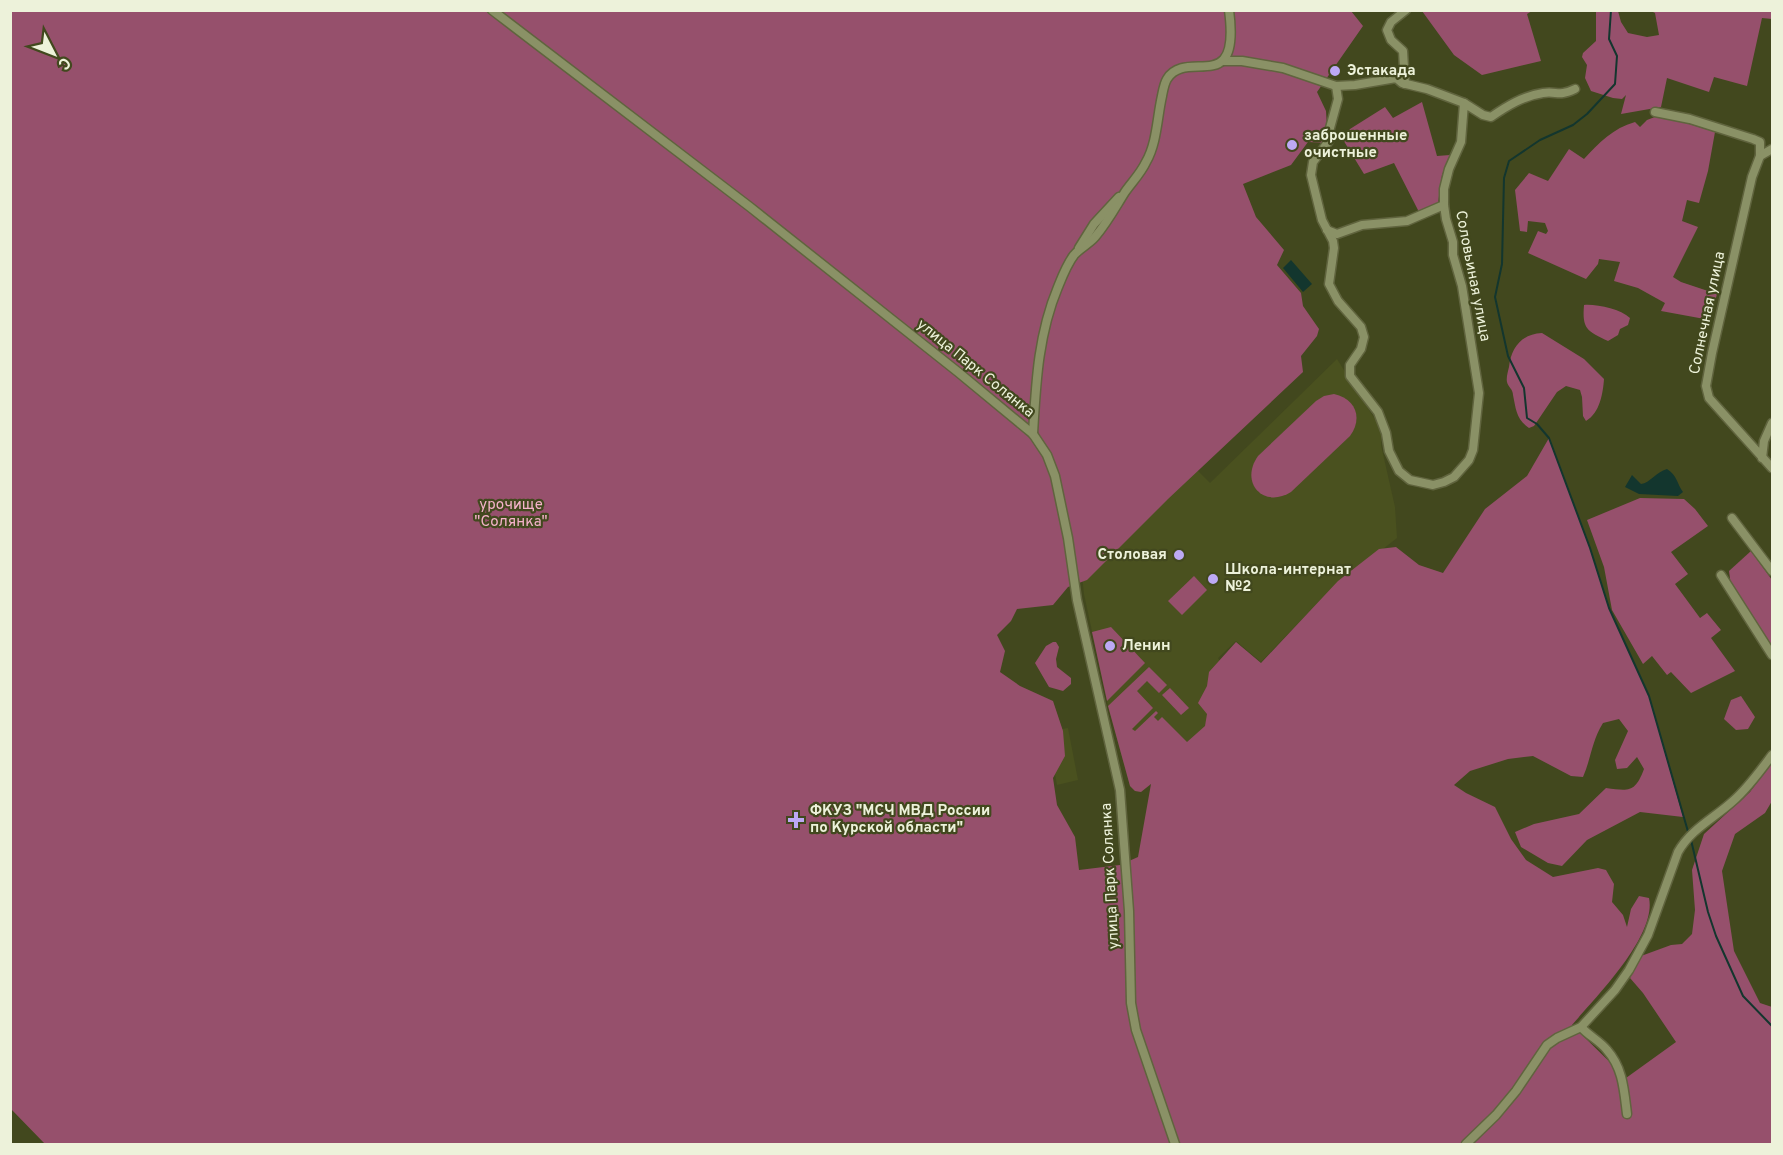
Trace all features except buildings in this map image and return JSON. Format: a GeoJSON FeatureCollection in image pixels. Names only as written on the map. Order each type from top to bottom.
{"type":"FeatureCollection","features":[{"type":"Feature","properties":{"kind":"street","name":"улица Парк Солянка"},"geometry":{"type":"LineString","coordinates":[[492,10],[768,221],[1033,434],[1047,455],[1055,476],[1068,538],[1077,600],[1120,790],[1129,910],[1131,1003],[1136,1030],[1175,1144]]}},
{"type":"Feature","properties":{"kind":"street"},"geometry":{"type":"LineString","coordinates":[[1033,434],[1036,379],[1045,324],[1062,277],[1075,254],[1109,221],[1126,191],[1146,163],[1153,146],[1168,78],[1180,69],[1216,66],[1228,53],[1231,27],[1229,10]]}},
{"type":"Feature","properties":{"kind":"street"},"geometry":{"type":"LineString","coordinates":[[1405,84],[1403,51],[1391,40],[1387,30],[1391,22],[1406,10]]}},
{"type":"Feature","properties":{"kind":"street"},"geometry":{"type":"LineString","coordinates":[[1223,60],[1283,68],[1336,86],[1356,86],[1396,78],[1405,84],[1427,89],[1470,105],[1483,115],[1491,117],[1507,105],[1533,95],[1547,92],[1563,94],[1575,88]]}},
{"type":"Feature","properties":{"kind":"street"},"geometry":{"type":"LineString","coordinates":[[1336,86],[1338,99],[1329,141],[1313,162],[1311,169],[1322,220],[1327,230],[1337,234],[1362,225],[1407,221],[1444,205]]}},
{"type":"Feature","properties":{"kind":"street","name":"Соловьиная улица"},"geometry":{"type":"LineString","coordinates":[[1327,230],[1334,248],[1329,277],[1332,291],[1361,327],[1364,337],[1361,349],[1350,365],[1350,376],[1378,412],[1386,433],[1389,451],[1404,476],[1420,483],[1433,485],[1444,482],[1454,477],[1469,460],[1473,450],[1479,393],[1463,293],[1444,205],[1444,189],[1449,169],[1461,142],[1464,103]]}},
{"type":"Feature","properties":{"kind":"street"},"geometry":{"type":"LineString","coordinates":[[1655,112],[1690,119],[1753,139],[1760,142],[1760,156]]}},
{"type":"Feature","properties":{"kind":"street"},"geometry":{"type":"LineString","coordinates":[[1760,156],[1773,148]]}},
{"type":"Feature","properties":{"kind":"street","name":"Солнечная улица"},"geometry":{"type":"LineString","coordinates":[[1760,156],[1746,201],[1717,325],[1706,386],[1709,398],[1773,468]]}},
{"type":"Feature","properties":{"kind":"street"},"geometry":{"type":"LineString","coordinates":[[1762,458],[1764,441],[1773,423]]}},
{"type":"Feature","properties":{"kind":"street"},"geometry":{"type":"LineString","coordinates":[[1732,518],[1773,572]]}},
{"type":"Feature","properties":{"kind":"street"},"geometry":{"type":"LineString","coordinates":[[1721,575],[1773,655]]}},
{"type":"Feature","properties":{"kind":"street"},"geometry":{"type":"LineString","coordinates":[[1466,1144],[1496,1115],[1516,1091],[1547,1045],[1581,1028],[1615,990],[1634,961],[1652,926],[1683,843],[1692,832],[1734,800],[1773,755]]}},
{"type":"Feature","properties":{"kind":"street"},"geometry":{"type":"LineString","coordinates":[[1581,1028],[1606,1048],[1619,1067],[1627,1114]]}},
{"type":"Feature","properties":{"kind":"shaded area","name":"Школа-интернат №2"},"geometry":{"type":"Polygon","coordinates":[[[1337,359],[1381,429],[1381,445],[1395,507],[1397,538],[1328,592],[1261,662],[1236,641],[1218,658],[1238,690],[1239,699],[1141,792],[1135,791],[1130,786],[1108,706],[1084,594],[1081,566],[1193,466],[1210,483],[1337,359]]]}},
{"type":"Feature","properties":{"kind":"shaded area"},"geometry":{"type":"Polygon","coordinates":[[[1068,728],[1078,780],[1057,785],[1050,748],[1050,731],[1068,728]]]}},
{"type":"Feature","properties":{"kind":"green space","name":"урочище \"Солянка\""},"geometry":{"type":"Polygon","coordinates":[[[11,11],[1351,11],[1363,26],[1317,92],[1326,111],[1328,143],[1308,142],[1291,165],[1243,184],[1256,217],[1284,250],[1277,265],[1301,293],[1303,306],[1319,329],[1317,336],[1301,356],[1303,372],[1168,499],[1087,580],[1068,587],[1053,605],[1017,609],[1011,621],[997,635],[1005,651],[1000,672],[1020,686],[1053,701],[1063,731],[1065,756],[1053,778],[1057,805],[1075,837],[1079,870],[1120,865],[1138,857],[1151,784],[1141,792],[1135,791],[1130,786],[1108,706],[1149,667],[1167,685],[1159,693],[1147,681],[1137,691],[1153,708],[1132,729],[1135,731],[1156,711],[1158,713],[1154,717],[1158,721],[1162,717],[1187,742],[1205,726],[1207,714],[1198,703],[1207,686],[1209,672],[1236,642],[1261,663],[1338,581],[1379,549],[1396,547],[1419,565],[1443,573],[1485,509],[1527,476],[1549,438],[1590,548],[1609,608],[1649,696],[1683,817],[1640,812],[1587,840],[1562,866],[1548,863],[1521,847],[1515,832],[1534,824],[1579,814],[1606,788],[1626,790],[1637,783],[1644,769],[1637,757],[1627,768],[1617,769],[1615,760],[1628,731],[1619,719],[1603,723],[1596,736],[1583,777],[1571,776],[1533,756],[1508,759],[1470,771],[1454,785],[1495,807],[1511,839],[1526,860],[1553,877],[1598,868],[1606,870],[1614,884],[1612,902],[1623,915],[1627,927],[1631,909],[1639,896],[1649,898],[1649,913],[1644,930],[1634,948],[1609,983],[1572,1025],[1626,1078],[1676,1042],[1643,993],[1630,978],[1641,956],[1671,945],[1682,944],[1692,934],[1695,910],[1692,870],[1704,834],[1750,792],[1772,762],[1772,801],[1765,813],[1735,834],[1722,871],[1734,951],[1760,1003],[1772,1007],[1772,1144],[45,1144],[11,1109],[11,11]]]}},
{"type":"Feature","properties":{"kind":"green space"},"geometry":{"type":"Polygon","coordinates":[[[1422,11],[1532,11],[1527,14],[1541,61],[1482,75],[1454,55],[1422,11]]]}},
{"type":"Feature","properties":{"kind":"green space"},"geometry":{"type":"Polygon","coordinates":[[[1596,11],[1618,11],[1621,22],[1628,33],[1647,37],[1659,35],[1655,13],[1651,11],[1772,11],[1772,19],[1762,18],[1747,86],[1714,77],[1709,92],[1667,78],[1661,107],[1621,114],[1626,95],[1622,99],[1613,98],[1591,91],[1585,78],[1587,65],[1582,57],[1583,53],[1596,41],[1596,11]]]}},
{"type":"Feature","properties":{"kind":"green space"},"geometry":{"type":"Polygon","coordinates":[[[1422,102],[1437,156],[1450,155],[1442,175],[1438,203],[1419,212],[1394,163],[1364,174],[1342,138],[1350,129],[1385,107],[1393,118],[1422,102]]]}},
{"type":"Feature","properties":{"kind":"green space"},"geometry":{"type":"Polygon","coordinates":[[[1660,115],[1715,132],[1699,203],[1687,200],[1682,221],[1698,227],[1673,277],[1717,294],[1710,320],[1661,311],[1665,303],[1638,288],[1614,281],[1620,262],[1599,259],[1598,264],[1586,279],[1528,253],[1538,231],[1546,234],[1548,231],[1545,223],[1528,221],[1527,232],[1520,231],[1515,190],[1529,173],[1548,181],[1569,149],[1584,159],[1613,132],[1635,122],[1640,127],[1647,120],[1660,115]]]}},
{"type":"Feature","properties":{"kind":"green space"},"geometry":{"type":"Polygon","coordinates":[[[1584,305],[1602,306],[1620,312],[1630,318],[1628,325],[1620,329],[1618,335],[1608,341],[1587,328],[1584,319],[1584,305]]]}},
{"type":"Feature","properties":{"kind":"green space"},"geometry":{"type":"Polygon","coordinates":[[[1542,333],[1584,359],[1604,379],[1598,408],[1586,421],[1583,416],[1580,390],[1566,386],[1557,392],[1534,426],[1529,428],[1519,417],[1512,391],[1507,382],[1510,360],[1518,343],[1528,336],[1542,333]]]}},
{"type":"Feature","properties":{"kind":"green space"},"geometry":{"type":"Polygon","coordinates":[[[1334,394],[1348,400],[1355,410],[1356,423],[1350,436],[1291,492],[1272,497],[1257,490],[1251,475],[1258,456],[1316,401],[1334,394]]]}},
{"type":"Feature","properties":{"kind":"green space"},"geometry":{"type":"Polygon","coordinates":[[[1640,498],[1684,499],[1708,526],[1671,552],[1688,574],[1675,584],[1700,618],[1707,613],[1721,630],[1711,638],[1735,671],[1691,693],[1671,672],[1667,675],[1652,656],[1643,664],[1612,610],[1604,567],[1587,520],[1640,498]]]}},
{"type":"Feature","properties":{"kind":"green space"},"geometry":{"type":"Polygon","coordinates":[[[1751,551],[1772,580],[1772,647],[1731,586],[1729,571],[1751,551]]]}},
{"type":"Feature","properties":{"kind":"green space"},"geometry":{"type":"Polygon","coordinates":[[[1194,576],[1207,590],[1182,615],[1168,601],[1194,576]]]}},
{"type":"Feature","properties":{"kind":"green space"},"geometry":{"type":"Polygon","coordinates":[[[1111,627],[1145,663],[1107,701],[1092,632],[1111,627]]]}},
{"type":"Feature","properties":{"kind":"green space"},"geometry":{"type":"Polygon","coordinates":[[[1056,642],[1059,647],[1057,667],[1071,678],[1071,684],[1063,691],[1049,687],[1035,663],[1046,646],[1056,642]]]}},
{"type":"Feature","properties":{"kind":"green space"},"geometry":{"type":"Polygon","coordinates":[[[1170,688],[1189,708],[1181,715],[1162,695],[1170,688]]]}},
{"type":"Feature","properties":{"kind":"green space"},"geometry":{"type":"Polygon","coordinates":[[[1741,696],[1755,717],[1748,729],[1736,730],[1724,719],[1731,700],[1741,696]]]}},
{"type":"Feature","properties":{"kind":"water"},"geometry":{"type":"Polygon","coordinates":[[[1291,260],[1312,284],[1303,292],[1283,268],[1291,260]]]}},
{"type":"Feature","properties":{"kind":"water"},"geometry":{"type":"Polygon","coordinates":[[[1667,469],[1675,477],[1683,492],[1678,496],[1639,494],[1625,487],[1632,475],[1641,484],[1667,469]]]}},
{"type":"Feature","properties":{"kind":"waterway"},"geometry":{"type":"LineString","coordinates":[[1611,10],[1609,39],[1617,56],[1615,84],[1587,114],[1573,125],[1540,140],[1509,161],[1504,178],[1502,264],[1495,297],[1508,356],[1524,388],[1527,418],[1537,424],[1549,438],[1590,548],[1609,608],[1649,696],[1689,835]]}},
{"type":"Feature","properties":{"kind":"waterway"},"geometry":{"type":"LineString","coordinates":[[1691,840],[1716,936],[1743,996],[1772,1026]]}},
{"type":"Feature","properties":{"kind":"place","name":"Эстакада"},"geometry":{"type":"Point","coordinates":[1335,71]}},
{"type":"Feature","properties":{"kind":"place","name":"заброшенные очистные"},"geometry":{"type":"Point","coordinates":[1292,145]}},
{"type":"Feature","properties":{"kind":"place","name":"Столовая"},"geometry":{"type":"Point","coordinates":[1179,555]}},
{"type":"Feature","properties":{"kind":"place","name":"Школа-интернат №2"},"geometry":{"type":"Point","coordinates":[1213,579]}},
{"type":"Feature","properties":{"kind":"place","name":"Ленин"},"geometry":{"type":"Point","coordinates":[1110,646]}},
{"type":"Feature","properties":{"kind":"place","name":"ФКУЗ \"МСЧ МВД России по Курской области\""},"geometry":{"type":"Point","coordinates":[796,820]}}]}
